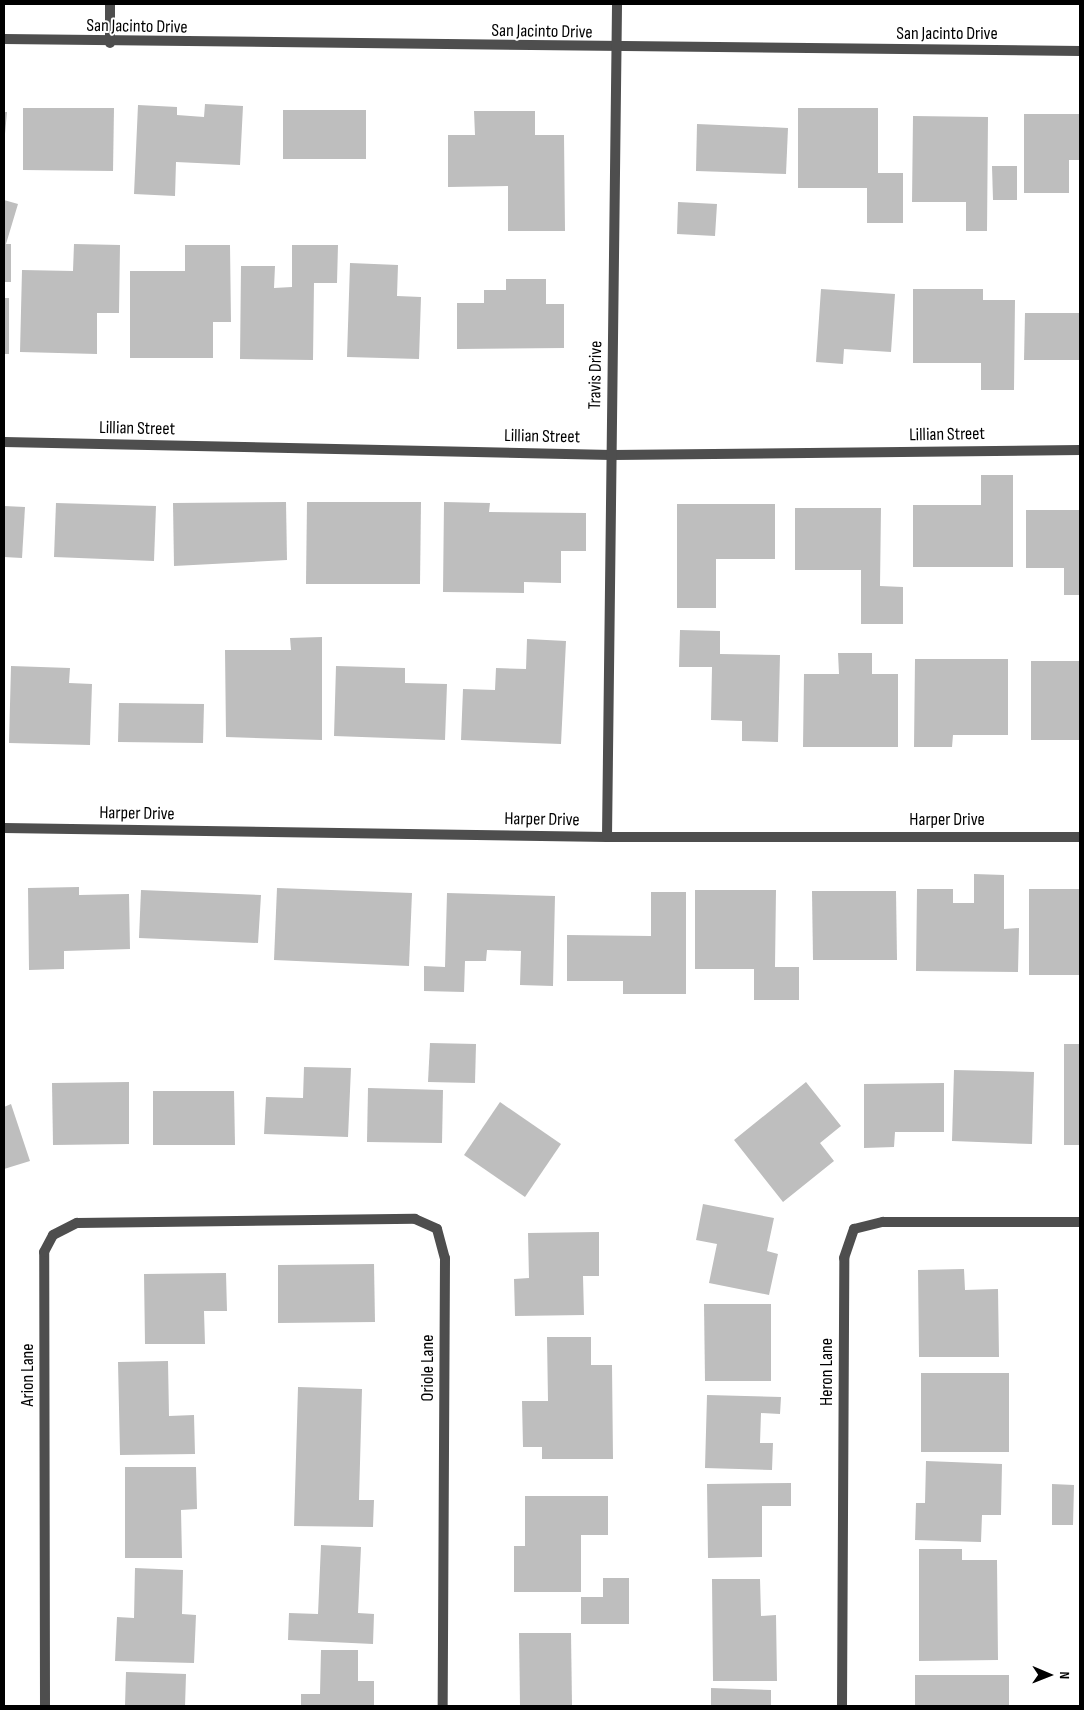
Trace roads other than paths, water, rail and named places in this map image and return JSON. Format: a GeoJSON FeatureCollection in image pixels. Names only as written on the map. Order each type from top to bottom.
{"type":"FeatureCollection","features":[{"type":"Feature","properties":{"kind":"street"},"geometry":{"type":"LineString","coordinates":[[110,4],[110,43]]}},
{"type":"Feature","properties":{"kind":"street","name":"Travis Drive"},"geometry":{"type":"LineString","coordinates":[[607,837],[617,4]]}},
{"type":"Feature","properties":{"kind":"street","name":"San Jacinto Drive"},"geometry":{"type":"LineString","coordinates":[[4,39],[110,43],[616,49],[1080,51]]}},
{"type":"Feature","properties":{"kind":"street","name":"Lillian Street"},"geometry":{"type":"LineString","coordinates":[[4,442],[612,455],[1080,450]]}},
{"type":"Feature","properties":{"kind":"street","name":"Harper Drive"},"geometry":{"type":"LineString","coordinates":[[4,828],[607,837],[1080,836]]}},
{"type":"Feature","properties":{"kind":"street","name":"Oriole Lane"},"geometry":{"type":"LineString","coordinates":[[240,1222],[415,1220],[437,1229],[445,1258],[443,1706]]}},
{"type":"Feature","properties":{"kind":"street","name":"Arion Lane"},"geometry":{"type":"LineString","coordinates":[[45,1706],[44,1252],[53,1235],[77,1222],[240,1222]]}},
{"type":"Feature","properties":{"kind":"street","name":"Heron Lane"},"geometry":{"type":"LineString","coordinates":[[842,1706],[844,1258],[854,1230],[883,1222],[1080,1222]]}}]}
